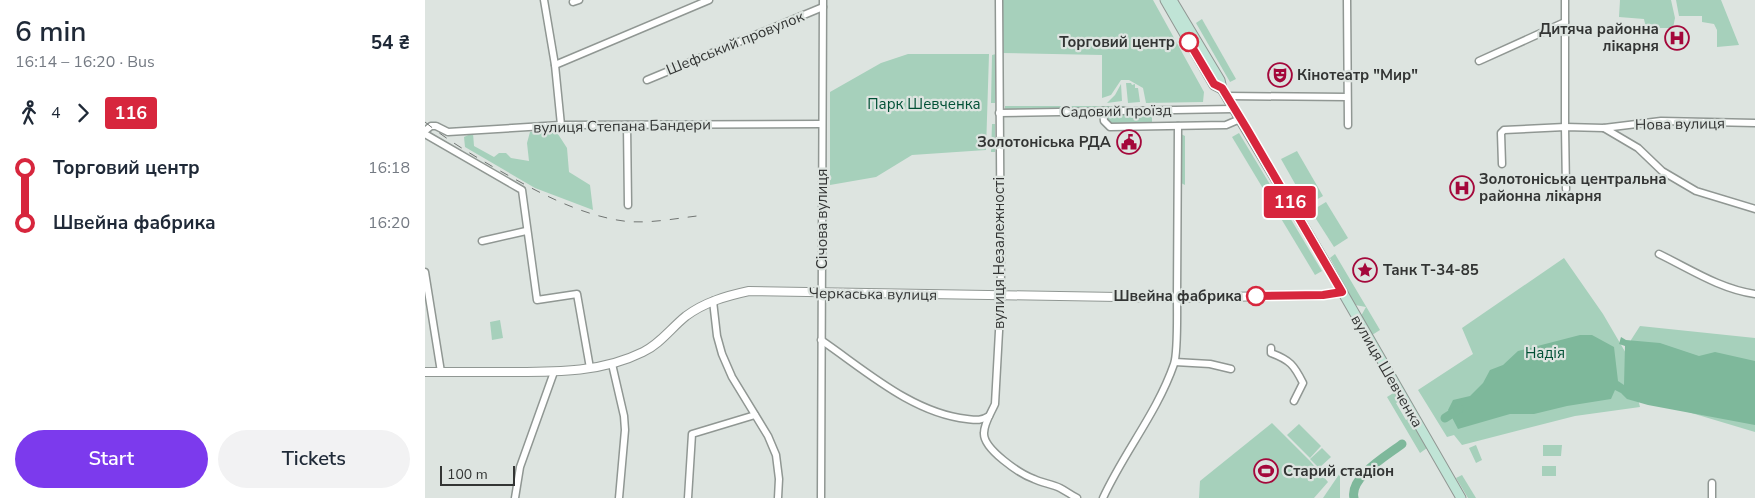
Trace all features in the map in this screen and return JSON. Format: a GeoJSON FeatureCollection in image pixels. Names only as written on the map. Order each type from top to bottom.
{"type":"FeatureCollection","features":[{"type":"Feature","properties":{"kind":"main road","name":"вулиця Шевченка"},"geometry":{"type":"LineString","coordinates":[[1165,0],[1214,84],[1224,92]]}},
{"type":"Feature","properties":{"kind":"main road","name":"вулиця Шевченка"},"geometry":{"type":"LineString","coordinates":[[1172,0],[1461,498]]}},
{"type":"Feature","properties":{"kind":"street"},"geometry":{"type":"LineString","coordinates":[[543,0],[555,65],[561,125]]}},
{"type":"Feature","properties":{"kind":"street"},"geometry":{"type":"LineString","coordinates":[[555,65],[709,0]]}},
{"type":"Feature","properties":{"kind":"street","name":"вулиця Незалежності"},"geometry":{"type":"LineString","coordinates":[[999,0],[1001,295],[995,404],[983,434],[986,443],[993,451],[1016,470],[1033,479],[1059,488],[1077,498]]}},
{"type":"Feature","properties":{"kind":"street"},"geometry":{"type":"LineString","coordinates":[[1347,0],[1348,125]]}},
{"type":"Feature","properties":{"kind":"street"},"geometry":{"type":"LineString","coordinates":[[1565,0],[1566,189]]}},
{"type":"Feature","properties":{"kind":"street","name":"Шефський провулок"},"geometry":{"type":"LineString","coordinates":[[647,80],[823,4]]}},
{"type":"Feature","properties":{"kind":"street","name":"Січова вулиця"},"geometry":{"type":"LineString","coordinates":[[821,498],[823,4]]}},
{"type":"Feature","properties":{"kind":"street"},"geometry":{"type":"LineString","coordinates":[[1479,61],[1565,22]]}},
{"type":"Feature","properties":{"kind":"street"},"geometry":{"type":"LineString","coordinates":[[1224,92],[1347,97]]}},
{"type":"Feature","properties":{"kind":"street","name":"Садовий проїзд"},"geometry":{"type":"LineString","coordinates":[[999,113],[1233,108]]}},
{"type":"Feature","properties":{"kind":"street"},"geometry":{"type":"LineString","coordinates":[[1103,111],[1104,121],[1110,127],[1226,125],[1240,119]]}},
{"type":"Feature","properties":{"kind":"street","name":"Нова вулиця"},"geometry":{"type":"LineString","coordinates":[[1502,164],[1501,132],[1504,130],[1565,127],[1604,128],[1661,122],[1755,123]]}},
{"type":"Feature","properties":{"kind":"street","name":"вулиця Степана Бандери"},"geometry":{"type":"LineString","coordinates":[[425,133],[431,126],[436,126],[448,132],[561,125],[822,124]]}},
{"type":"Feature","properties":{"kind":"street"},"geometry":{"type":"LineString","coordinates":[[627,125],[627,206]]}},
{"type":"Feature","properties":{"kind":"street"},"geometry":{"type":"LineString","coordinates":[[1103,498],[1109,484],[1157,403],[1175,362],[1178,126]]}},
{"type":"Feature","properties":{"kind":"street"},"geometry":{"type":"LineString","coordinates":[[1604,128],[1638,148],[1662,170],[1696,191],[1755,209]]}},
{"type":"Feature","properties":{"kind":"street"},"geometry":{"type":"LineString","coordinates":[[425,133],[521,190],[537,300],[577,294],[590,368]]}},
{"type":"Feature","properties":{"kind":"street"},"geometry":{"type":"LineString","coordinates":[[481,240],[526,231]]}},
{"type":"Feature","properties":{"kind":"street"},"geometry":{"type":"LineString","coordinates":[[1659,254],[1715,282],[1742,292],[1755,294]]}},
{"type":"Feature","properties":{"kind":"street"},"geometry":{"type":"LineString","coordinates":[[425,272],[441,372]]}},
{"type":"Feature","properties":{"kind":"street","name":"Черкаська вулиця"},"geometry":{"type":"LineString","coordinates":[[425,372],[554,372],[612,364],[643,352],[656,344],[686,316],[713,300],[749,291],[1177,298],[1323,295],[1342,292]]}},
{"type":"Feature","properties":{"kind":"street"},"geometry":{"type":"LineString","coordinates":[[713,300],[717,336],[722,354],[732,378],[768,436],[776,455],[779,478],[778,498]]}},
{"type":"Feature","properties":{"kind":"street"},"geometry":{"type":"LineString","coordinates":[[821,340],[877,380],[932,411],[957,418],[981,420],[989,416]]}},
{"type":"Feature","properties":{"kind":"street"},"geometry":{"type":"LineString","coordinates":[[1271,348],[1271,352],[1295,366],[1303,383],[1294,400]]}},
{"type":"Feature","properties":{"kind":"street"},"geometry":{"type":"LineString","coordinates":[[1175,362],[1209,364],[1231,368]]}},
{"type":"Feature","properties":{"kind":"street"},"geometry":{"type":"LineString","coordinates":[[612,364],[624,416],[625,430],[619,498]]}},
{"type":"Feature","properties":{"kind":"street"},"geometry":{"type":"LineString","coordinates":[[515,498],[520,467],[554,372]]}},
{"type":"Feature","properties":{"kind":"street"},"geometry":{"type":"LineString","coordinates":[[688,498],[692,434],[755,415]]}},
{"type":"Feature","properties":{"kind":"street"},"geometry":{"type":"LineString","coordinates":[[1712,483],[1712,498]]}},
{"type":"Feature","properties":{"kind":"green space"},"geometry":{"type":"Polygon","coordinates":[[[1002,0],[1153,0],[1204,92],[1203,102],[1146,103],[1143,88],[1129,80],[1121,80],[1111,95],[1102,98],[1102,55],[1002,53],[1002,0]]]}},
{"type":"Feature","properties":{"kind":"green space"},"geometry":{"type":"Polygon","coordinates":[[[1620,0],[1671,0],[1675,18],[1673,28],[1646,28],[1644,19],[1619,17],[1620,0]]]}},
{"type":"Feature","properties":{"kind":"green space"},"geometry":{"type":"Polygon","coordinates":[[[1676,0],[1721,0],[1739,45],[1717,47],[1717,30],[1714,24],[1702,22],[1702,16],[1679,16],[1676,0]]]}},
{"type":"Feature","properties":{"kind":"green space"},"geometry":{"type":"Polygon","coordinates":[[[1202,19],[1236,79],[1230,82],[1196,23],[1202,19]]]}},
{"type":"Feature","properties":{"kind":"green space","name":"Парк Шевченка"},"geometry":{"type":"Polygon","coordinates":[[[908,54],[989,54],[986,150],[912,155],[876,177],[830,185],[830,92],[881,63],[908,54]]]}},
{"type":"Feature","properties":{"kind":"green space"},"geometry":{"type":"Polygon","coordinates":[[[996,54],[995,103],[991,103],[992,55],[996,54]]]}},
{"type":"Feature","properties":{"kind":"green space"},"geometry":{"type":"Polygon","coordinates":[[[1126,83],[1135,84],[1135,88],[1138,88],[1140,102],[1128,103],[1126,83]]]}},
{"type":"Feature","properties":{"kind":"green space"},"geometry":{"type":"Polygon","coordinates":[[[1121,84],[1122,101],[1107,103],[1115,95],[1121,84]]]}},
{"type":"Feature","properties":{"kind":"green space"},"geometry":{"type":"Polygon","coordinates":[[[1005,106],[1124,106],[1124,109],[1005,109],[1005,106]]]}},
{"type":"Feature","properties":{"kind":"green space"},"geometry":{"type":"Polygon","coordinates":[[[1107,114],[1152,114],[1152,124],[1112,124],[1107,122],[1107,114]]]}},
{"type":"Feature","properties":{"kind":"green space"},"geometry":{"type":"Polygon","coordinates":[[[992,124],[995,124],[995,152],[991,152],[992,124]]]}},
{"type":"Feature","properties":{"kind":"green space"},"geometry":{"type":"Polygon","coordinates":[[[556,131],[567,148],[569,172],[590,185],[593,210],[535,188],[465,147],[464,137],[473,133],[474,146],[494,157],[499,153],[506,153],[511,158],[529,161],[527,143],[530,132],[556,131]]]}},
{"type":"Feature","properties":{"kind":"green space"},"geometry":{"type":"Polygon","coordinates":[[[1239,133],[1322,271],[1315,275],[1232,137],[1239,133]]]}},
{"type":"Feature","properties":{"kind":"green space"},"geometry":{"type":"Polygon","coordinates":[[[1181,134],[1185,136],[1185,185],[1181,183],[1181,134]]]}},
{"type":"Feature","properties":{"kind":"green space"},"geometry":{"type":"Polygon","coordinates":[[[1297,151],[1323,196],[1307,205],[1281,159],[1297,151]]]}},
{"type":"Feature","properties":{"kind":"green space"},"geometry":{"type":"Polygon","coordinates":[[[1326,202],[1348,238],[1334,247],[1311,211],[1326,202]]]}},
{"type":"Feature","properties":{"kind":"green space"},"geometry":{"type":"Polygon","coordinates":[[[1335,254],[1380,330],[1372,335],[1361,316],[1366,307],[1355,305],[1330,258],[1335,254]]]}},
{"type":"Feature","properties":{"kind":"green space","name":"Надія"},"geometry":{"type":"Polygon","coordinates":[[[1564,258],[1603,314],[1627,355],[1640,407],[1575,416],[1462,445],[1454,435],[1447,437],[1418,390],[1473,354],[1462,328],[1564,258]]]}},
{"type":"Feature","properties":{"kind":"green space"},"geometry":{"type":"Polygon","coordinates":[[[500,320],[503,338],[492,340],[490,322],[500,320]]]}},
{"type":"Feature","properties":{"kind":"green space"},"geometry":{"type":"Polygon","coordinates":[[[1640,326],[1755,338],[1755,432],[1668,406],[1632,357],[1631,340],[1640,326]]]}},
{"type":"Feature","properties":{"kind":"green space"},"geometry":{"type":"Polygon","coordinates":[[[1395,392],[1400,401],[1396,403],[1406,420],[1410,418],[1427,448],[1420,453],[1387,397],[1395,392]]]}},
{"type":"Feature","properties":{"kind":"green space","name":"Старий стадіон"},"geometry":{"type":"Polygon","coordinates":[[[1272,423],[1328,482],[1314,498],[1199,498],[1200,481],[1272,423]]]}},
{"type":"Feature","properties":{"kind":"green space"},"geometry":{"type":"Polygon","coordinates":[[[1299,424],[1321,446],[1310,458],[1287,435],[1299,424]]]}},
{"type":"Feature","properties":{"kind":"green space"},"geometry":{"type":"Polygon","coordinates":[[[1476,445],[1482,460],[1476,463],[1469,448],[1476,445]]]}},
{"type":"Feature","properties":{"kind":"green space"},"geometry":{"type":"Polygon","coordinates":[[[1543,445],[1562,445],[1561,456],[1543,456],[1543,445]]]}},
{"type":"Feature","properties":{"kind":"green space"},"geometry":{"type":"Polygon","coordinates":[[[1322,448],[1331,457],[1319,468],[1310,459],[1322,448]]]}},
{"type":"Feature","properties":{"kind":"green space"},"geometry":{"type":"Polygon","coordinates":[[[1542,466],[1556,466],[1556,476],[1542,476],[1542,466]]]}},
{"type":"Feature","properties":{"kind":"green space"},"geometry":{"type":"Polygon","coordinates":[[[1340,473],[1340,498],[1323,498],[1340,473]]]}},
{"type":"Feature","properties":{"kind":"green space"},"geometry":{"type":"Polygon","coordinates":[[[1462,475],[1476,498],[1468,498],[1456,478],[1462,475]]]}},
{"type":"Feature","properties":{"kind":"shaded area"},"geometry":{"type":"Polygon","coordinates":[[[1580,335],[1592,335],[1614,347],[1618,381],[1624,385],[1625,346],[1619,344],[1621,337],[1626,340],[1660,343],[1699,356],[1715,352],[1755,361],[1755,425],[1648,405],[1627,399],[1615,390],[1611,399],[1567,406],[1534,414],[1510,414],[1458,429],[1448,410],[1453,400],[1470,396],[1483,383],[1490,370],[1503,365],[1518,351],[1580,335]]]}},
{"type":"Feature","properties":{"kind":"waterway"},"geometry":{"type":"LineString","coordinates":[[1445,418],[1459,409]]}},
{"type":"Feature","properties":{"kind":"waterway"},"geometry":{"type":"LineString","coordinates":[[1354,498],[1357,482],[1363,475],[1379,460],[1402,444]]}},
{"type":"Feature","properties":{"kind":"railway"},"geometry":{"type":"LineString","coordinates":[[425,122],[486,163],[539,192],[585,212],[617,220],[637,222],[697,216]]}},
{"type":"Feature","properties":{"kind":"bus line","name":"116"},"geometry":{"type":"LineString","coordinates":[[1189,42],[1214,84],[1222,88],[1342,292],[1323,295],[1256,296]]}},
{"type":"Feature","properties":{"kind":"place","name":"Дитяча районна лікарня"},"geometry":{"type":"Point","coordinates":[1677,38]}},
{"type":"Feature","properties":{"kind":"place","name":"Торговий центр"},"geometry":{"type":"Point","coordinates":[1189,42]}},
{"type":"Feature","properties":{"kind":"place","name":"Кінотеатр \"Мир\""},"geometry":{"type":"Point","coordinates":[1280,75]}},
{"type":"Feature","properties":{"kind":"place","name":"Золотоніська РДА"},"geometry":{"type":"Point","coordinates":[1129,142]}},
{"type":"Feature","properties":{"kind":"place","name":"Золотоніська центральна районна лікарня"},"geometry":{"type":"Point","coordinates":[1462,188]}},
{"type":"Feature","properties":{"kind":"place","name":"Танк Т-34-85"},"geometry":{"type":"Point","coordinates":[1365,270]}},
{"type":"Feature","properties":{"kind":"place","name":"Швейна фабрика"},"geometry":{"type":"Point","coordinates":[1256,296]}},
{"type":"Feature","properties":{"kind":"place","name":"Старий стадіон"},"geometry":{"type":"Point","coordinates":[1266,471]}}]}
